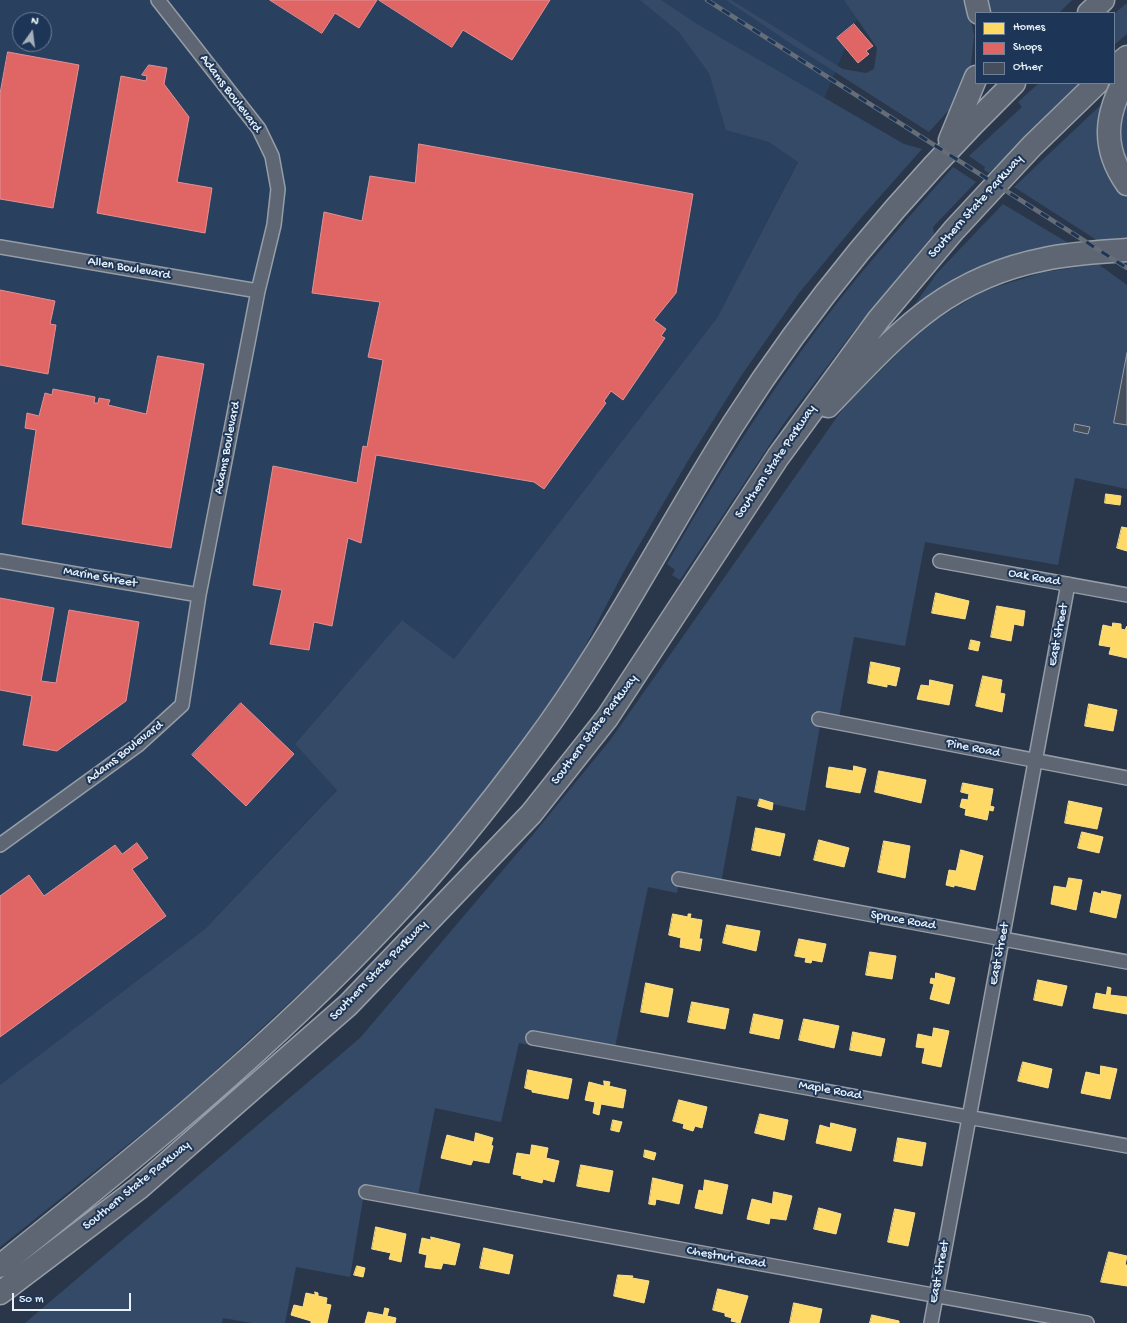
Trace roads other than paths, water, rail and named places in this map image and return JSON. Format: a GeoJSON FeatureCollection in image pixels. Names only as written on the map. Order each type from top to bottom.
{"type":"FeatureCollection","features":[{"type":"Feature","properties":{"kind":"highway"},"geometry":{"type":"LineString","coordinates":[[976,0],[979,12]]}},
{"type":"Feature","properties":{"kind":"highway"},"geometry":{"type":"LineString","coordinates":[[1090,12],[1103,0]]}},
{"type":"Feature","properties":{"kind":"highway"},"geometry":{"type":"LineString","coordinates":[[1115,67],[1127,57]]}},
{"type":"Feature","properties":{"kind":"highway"},"geometry":{"type":"LineString","coordinates":[[1127,76],[1112,106],[1109,141],[1115,165],[1127,184]]}},
{"type":"Feature","properties":{"kind":"highway"},"geometry":{"type":"LineString","coordinates":[[946,150],[975,79]]}},
{"type":"Feature","properties":{"kind":"highway","name":"Southern State Parkway"},"geometry":{"type":"LineString","coordinates":[[0,1266],[135,1157],[221,1082],[347,964],[426,881],[500,790],[569,697],[733,426],[797,330],[870,238],[946,150],[1013,84]]}},
{"type":"Feature","properties":{"kind":"highway","name":"Southern State Parkway"},"geometry":{"type":"LineString","coordinates":[[0,1293],[139,1188],[348,1005],[531,814],[607,718],[778,457],[880,318],[954,230],[1032,146],[1097,84]]}},
{"type":"Feature","properties":{"kind":"highway"},"geometry":{"type":"LineString","coordinates":[[778,457],[888,342],[919,316],[948,295],[982,278],[1024,264],[1064,256],[1127,250]]}},
{"type":"Feature","properties":{"kind":"street","name":"Adams Boulevard"},"geometry":{"type":"LineString","coordinates":[[0,845],[138,745],[182,705],[199,595],[258,291],[274,225],[278,189],[272,156],[259,129],[158,0]]}},
{"type":"Feature","properties":{"kind":"street","name":"Allen Boulevard"},"geometry":{"type":"LineString","coordinates":[[0,247],[258,291]]}},
{"type":"Feature","properties":{"kind":"street","name":"Oak Road"},"geometry":{"type":"LineString","coordinates":[[940,561],[1127,595]]}},
{"type":"Feature","properties":{"kind":"street","name":"Marine Street"},"geometry":{"type":"LineString","coordinates":[[0,562],[199,595]]}},
{"type":"Feature","properties":{"kind":"street","name":"East Street"},"geometry":{"type":"LineString","coordinates":[[930,1323],[1003,939],[1068,584]]}},
{"type":"Feature","properties":{"kind":"street","name":"Pine Road"},"geometry":{"type":"LineString","coordinates":[[819,719],[1127,778]]}},
{"type":"Feature","properties":{"kind":"street","name":"Spruce Road"},"geometry":{"type":"LineString","coordinates":[[679,879],[1127,962]]}},
{"type":"Feature","properties":{"kind":"street","name":"Maple Road"},"geometry":{"type":"LineString","coordinates":[[533,1038],[1127,1146]]}},
{"type":"Feature","properties":{"kind":"street","name":"Chestnut Road"},"geometry":{"type":"LineString","coordinates":[[366,1192],[1087,1323]]}},
{"type":"Feature","properties":{"kind":"railway"},"geometry":{"type":"LineString","coordinates":[[707,0],[1127,268]]}}]}
